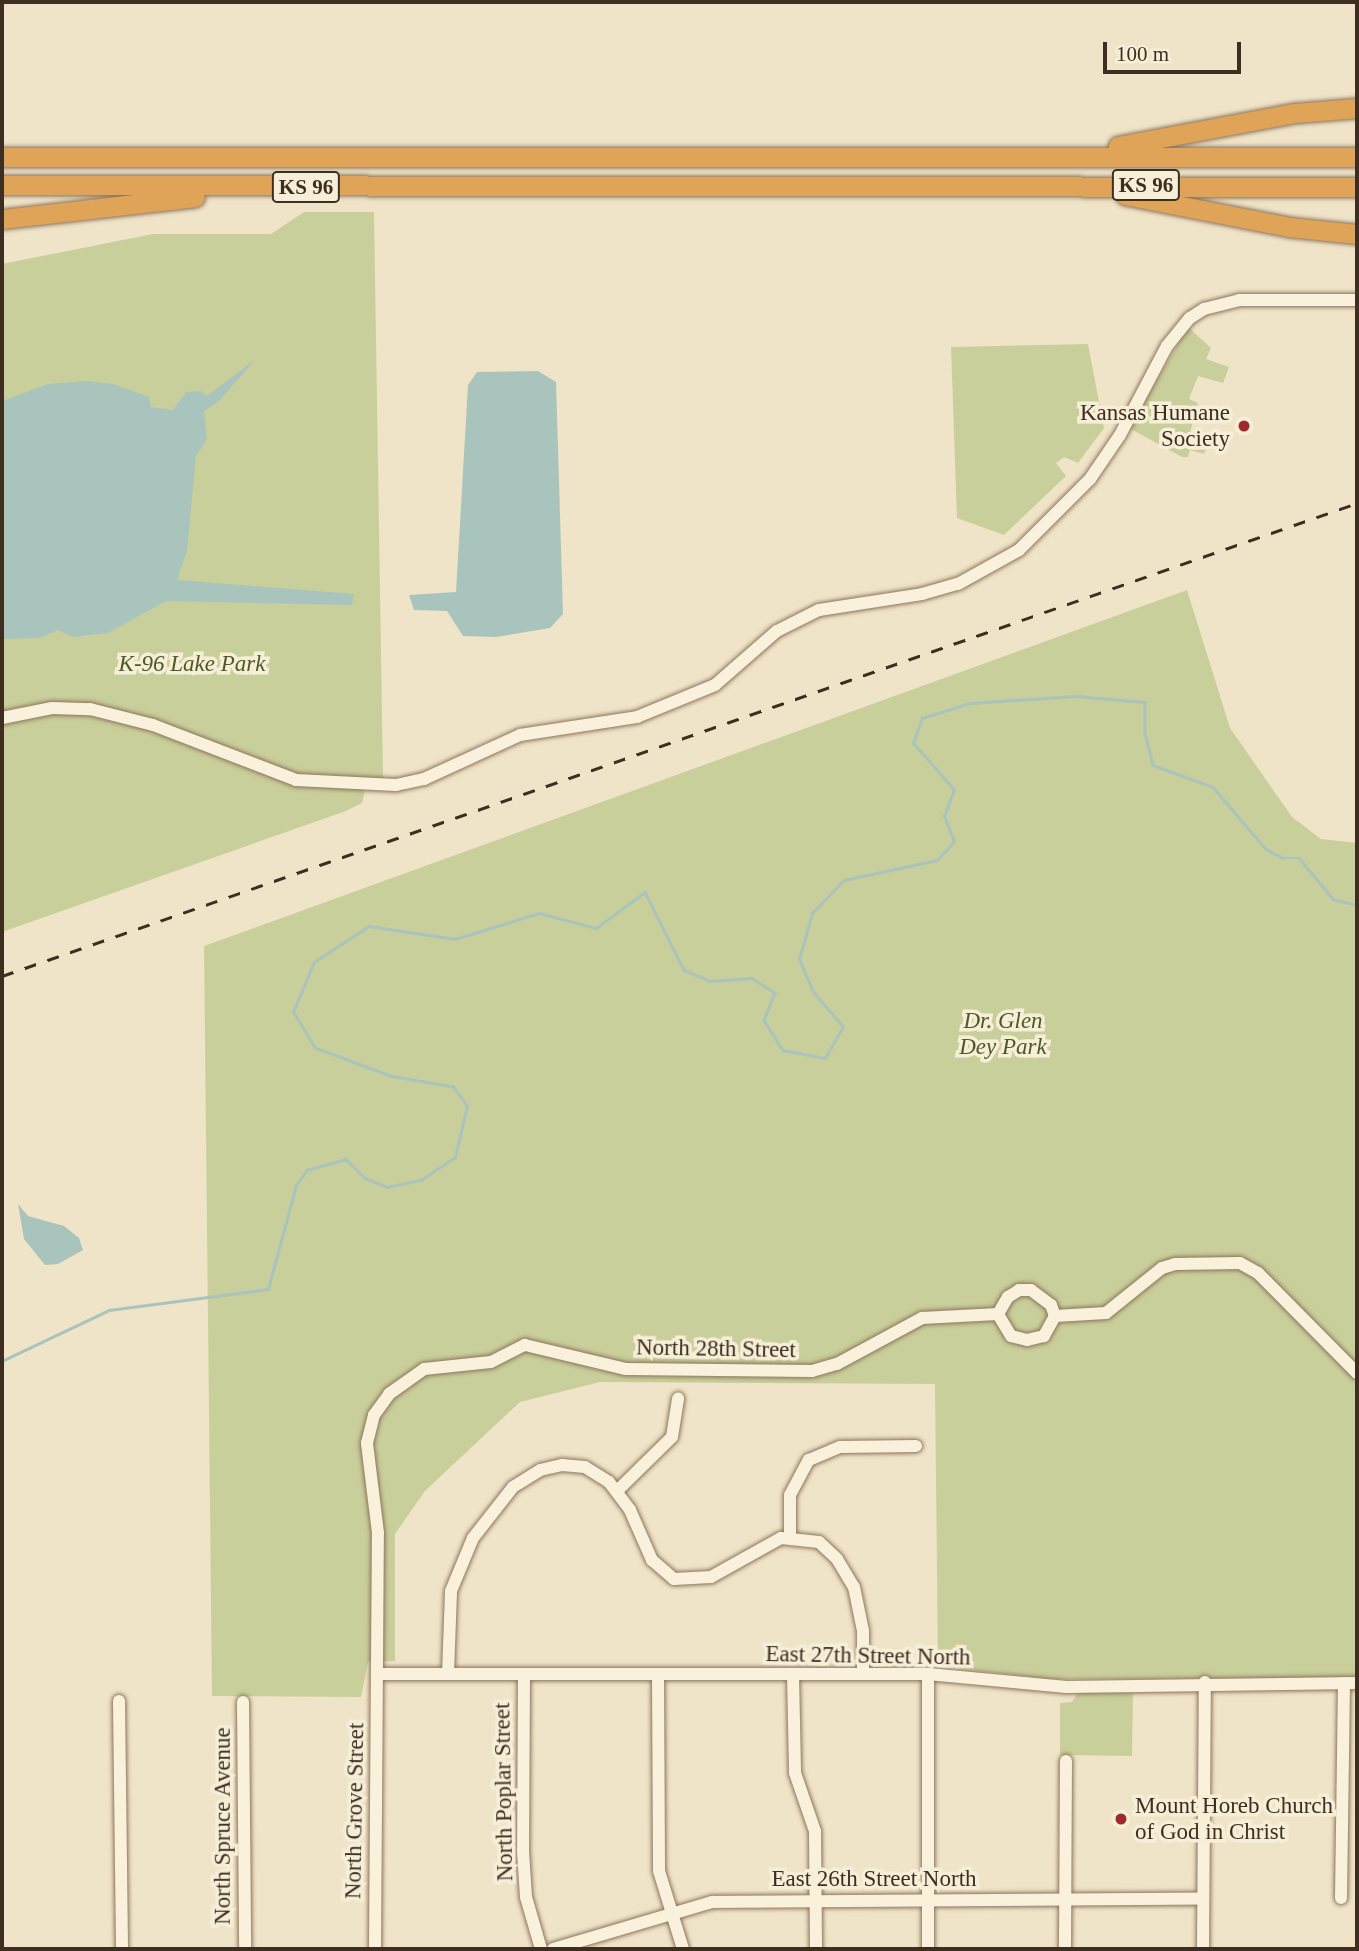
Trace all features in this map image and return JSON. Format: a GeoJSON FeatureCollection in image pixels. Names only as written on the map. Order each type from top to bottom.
{"type":"FeatureCollection","features":[{"type":"Feature","properties":{"kind":"highway"},"geometry":{"type":"LineString","coordinates":[[1026,155],[1131,145],[1295,113],[1357,108]]}},
{"type":"Feature","properties":{"kind":"highway","name":"KS 96"},"geometry":{"type":"LineString","coordinates":[[2,156],[1026,155],[1357,158]]}},
{"type":"Feature","properties":{"kind":"highway"},"geometry":{"type":"LineString","coordinates":[[935,184],[1139,197],[1289,227],[1357,234]]}},
{"type":"Feature","properties":{"kind":"highway","name":"KS 96"},"geometry":{"type":"LineString","coordinates":[[2,185],[317,187],[935,184],[1357,187]]}},
{"type":"Feature","properties":{"kind":"highway"},"geometry":{"type":"LineString","coordinates":[[2,219],[317,187]]}},
{"type":"Feature","properties":{"kind":"street"},"geometry":{"type":"LineString","coordinates":[[2,718],[52,708],[90,709],[153,725],[296,780],[396,785],[424,779],[520,735],[637,717],[715,685],[777,631],[819,610],[922,594],[957,584],[1019,550],[1090,479],[1120,435],[1167,346],[1190,317],[1204,309],[1240,300],[1357,300]]}},
{"type":"Feature","properties":{"kind":"street"},"geometry":{"type":"LineString","coordinates":[[1055,1316],[1105,1313],[1162,1268],[1175,1264],[1240,1263],[1258,1273],[1357,1373]]}},
{"type":"Feature","properties":{"kind":"street"},"geometry":{"type":"LineString","coordinates":[[1031,1290],[1042,1295],[1055,1316],[1044,1336],[1027,1340],[1011,1336],[998,1314],[1008,1297],[1031,1290]]}},
{"type":"Feature","properties":{"kind":"street","name":"North 28th Street"},"geometry":{"type":"LineString","coordinates":[[378,1674],[378,1533],[367,1443],[381,1404],[409,1377],[440,1364],[491,1362],[524,1345],[626,1369],[813,1371],[836,1364],[922,1318],[998,1314]]}},
{"type":"Feature","properties":{"kind":"street"},"geometry":{"type":"LineString","coordinates":[[617,1491],[672,1437],[678,1398]]}},
{"type":"Feature","properties":{"kind":"street"},"geometry":{"type":"LineString","coordinates":[[790,1538],[790,1495],[809,1460],[840,1447],[916,1446]]}},
{"type":"Feature","properties":{"kind":"street"},"geometry":{"type":"LineString","coordinates":[[448,1674],[449,1614],[456,1572],[473,1538],[501,1499],[533,1474],[562,1465],[585,1467],[617,1491],[652,1560],[674,1578],[711,1577],[772,1541],[790,1538],[819,1542],[846,1573],[859,1608],[863,1674]]}},
{"type":"Feature","properties":{"kind":"street","name":"East 27th Street North"},"geometry":{"type":"LineString","coordinates":[[378,1674],[928,1674],[1066,1687],[1205,1682],[1357,1683]]}},
{"type":"Feature","properties":{"kind":"street","name":"North Grove Street"},"geometry":{"type":"LineString","coordinates":[[375,1949],[378,1674]]}},
{"type":"Feature","properties":{"kind":"street","name":"North Poplar Street"},"geometry":{"type":"LineString","coordinates":[[524,1674],[523,1851],[526,1897],[541,1949]]}},
{"type":"Feature","properties":{"kind":"street"},"geometry":{"type":"LineString","coordinates":[[658,1674],[659,1871],[683,1949]]}},
{"type":"Feature","properties":{"kind":"street"},"geometry":{"type":"LineString","coordinates":[[793,1674],[795,1773],[815,1830],[816,1949]]}},
{"type":"Feature","properties":{"kind":"street"},"geometry":{"type":"LineString","coordinates":[[928,1674],[928,1949]]}},
{"type":"Feature","properties":{"kind":"street"},"geometry":{"type":"LineString","coordinates":[[1203,1949],[1205,1682]]}},
{"type":"Feature","properties":{"kind":"street"},"geometry":{"type":"LineString","coordinates":[[1341,1898],[1344,1683]]}},
{"type":"Feature","properties":{"kind":"street"},"geometry":{"type":"LineString","coordinates":[[119,1701],[122,1949]]}},
{"type":"Feature","properties":{"kind":"street","name":"North Spruce Avenue"},"geometry":{"type":"LineString","coordinates":[[243,1702],[245,1949]]}},
{"type":"Feature","properties":{"kind":"street"},"geometry":{"type":"LineString","coordinates":[[1065,1949],[1066,1761]]}},
{"type":"Feature","properties":{"kind":"street","name":"East 26th Street North"},"geometry":{"type":"LineString","coordinates":[[553,1949],[712,1902],[1203,1899]]}},
{"type":"Feature","properties":{"kind":"green space","name":"K-96 Lake Park"},"geometry":{"type":"Polygon","coordinates":[[[304,212],[374,212],[383,778],[368,778],[362,803],[346,811],[2,932],[2,264],[153,234],[271,234],[304,212]]]}},
{"type":"Feature","properties":{"kind":"green space"},"geometry":{"type":"Polygon","coordinates":[[[1188,327],[1211,348],[1206,359],[1229,367],[1223,383],[1198,376],[1189,399],[1198,403],[1190,433],[1200,435],[1198,442],[1208,444],[1204,454],[1190,450],[1188,457],[1182,457],[1129,428],[1188,327]]]}},
{"type":"Feature","properties":{"kind":"green space"},"geometry":{"type":"Polygon","coordinates":[[[1088,344],[1104,428],[1078,463],[1064,457],[1056,463],[1066,476],[1004,535],[957,518],[951,347],[1088,344]]]}},
{"type":"Feature","properties":{"kind":"green space","name":"Dr. Glen Dey Park"},"geometry":{"type":"Polygon","coordinates":[[[1187,590],[1230,728],[1292,817],[1321,839],[1357,843],[1357,1678],[1050,1679],[938,1666],[935,1384],[600,1382],[520,1402],[425,1491],[395,1534],[395,1661],[368,1662],[361,1697],[212,1696],[204,946],[1187,590]]]}},
{"type":"Feature","properties":{"kind":"green space"},"geometry":{"type":"Polygon","coordinates":[[[1078,1693],[1133,1693],[1132,1756],[1060,1755],[1060,1703],[1072,1702],[1078,1693]]]}},
{"type":"Feature","properties":{"kind":"water"},"geometry":{"type":"Polygon","coordinates":[[[256,359],[219,401],[204,411],[207,439],[196,456],[187,551],[177,580],[354,594],[352,605],[166,601],[108,633],[73,637],[58,630],[39,638],[2,639],[2,401],[48,384],[86,381],[113,384],[149,397],[151,407],[173,410],[186,392],[201,391],[207,396],[256,359]]]}},
{"type":"Feature","properties":{"kind":"water"},"geometry":{"type":"Polygon","coordinates":[[[538,371],[556,382],[563,614],[550,628],[496,637],[463,636],[447,611],[414,610],[409,595],[456,592],[468,385],[477,372],[538,371]]]}},
{"type":"Feature","properties":{"kind":"water"},"geometry":{"type":"Polygon","coordinates":[[[18,1204],[28,1216],[64,1226],[79,1238],[83,1250],[58,1264],[45,1265],[24,1239],[18,1204]]]}},
{"type":"Feature","properties":{"kind":"waterway"},"geometry":{"type":"LineString","coordinates":[[2,1361],[109,1310],[268,1289],[296,1185],[307,1170],[346,1159],[365,1178],[387,1187],[421,1180],[455,1157],[467,1106],[453,1087],[390,1076],[315,1048],[293,1012],[314,962],[369,926],[455,939],[539,913],[596,928],[645,892],[684,970],[710,981],[752,978],[775,993],[764,1020],[783,1050],[825,1058],[843,1027],[813,992],[799,959],[812,913],[844,880],[937,860],[954,842],[944,816],[954,790],[913,743],[922,718],[970,703],[1075,696],[1145,702],[1145,733],[1153,765],[1213,787],[1266,849],[1283,858],[1299,858],[1333,899],[1357,905]]}},
{"type":"Feature","properties":{"kind":"railway"},"geometry":{"type":"LineString","coordinates":[[2,976],[1357,503]]}},
{"type":"Feature","properties":{"kind":"place","name":"Kansas Humane Society"},"geometry":{"type":"Point","coordinates":[1244,426]}},
{"type":"Feature","properties":{"kind":"place","name":"Mount Horeb Church of God in Christ"},"geometry":{"type":"Point","coordinates":[1121,1819]}}]}
